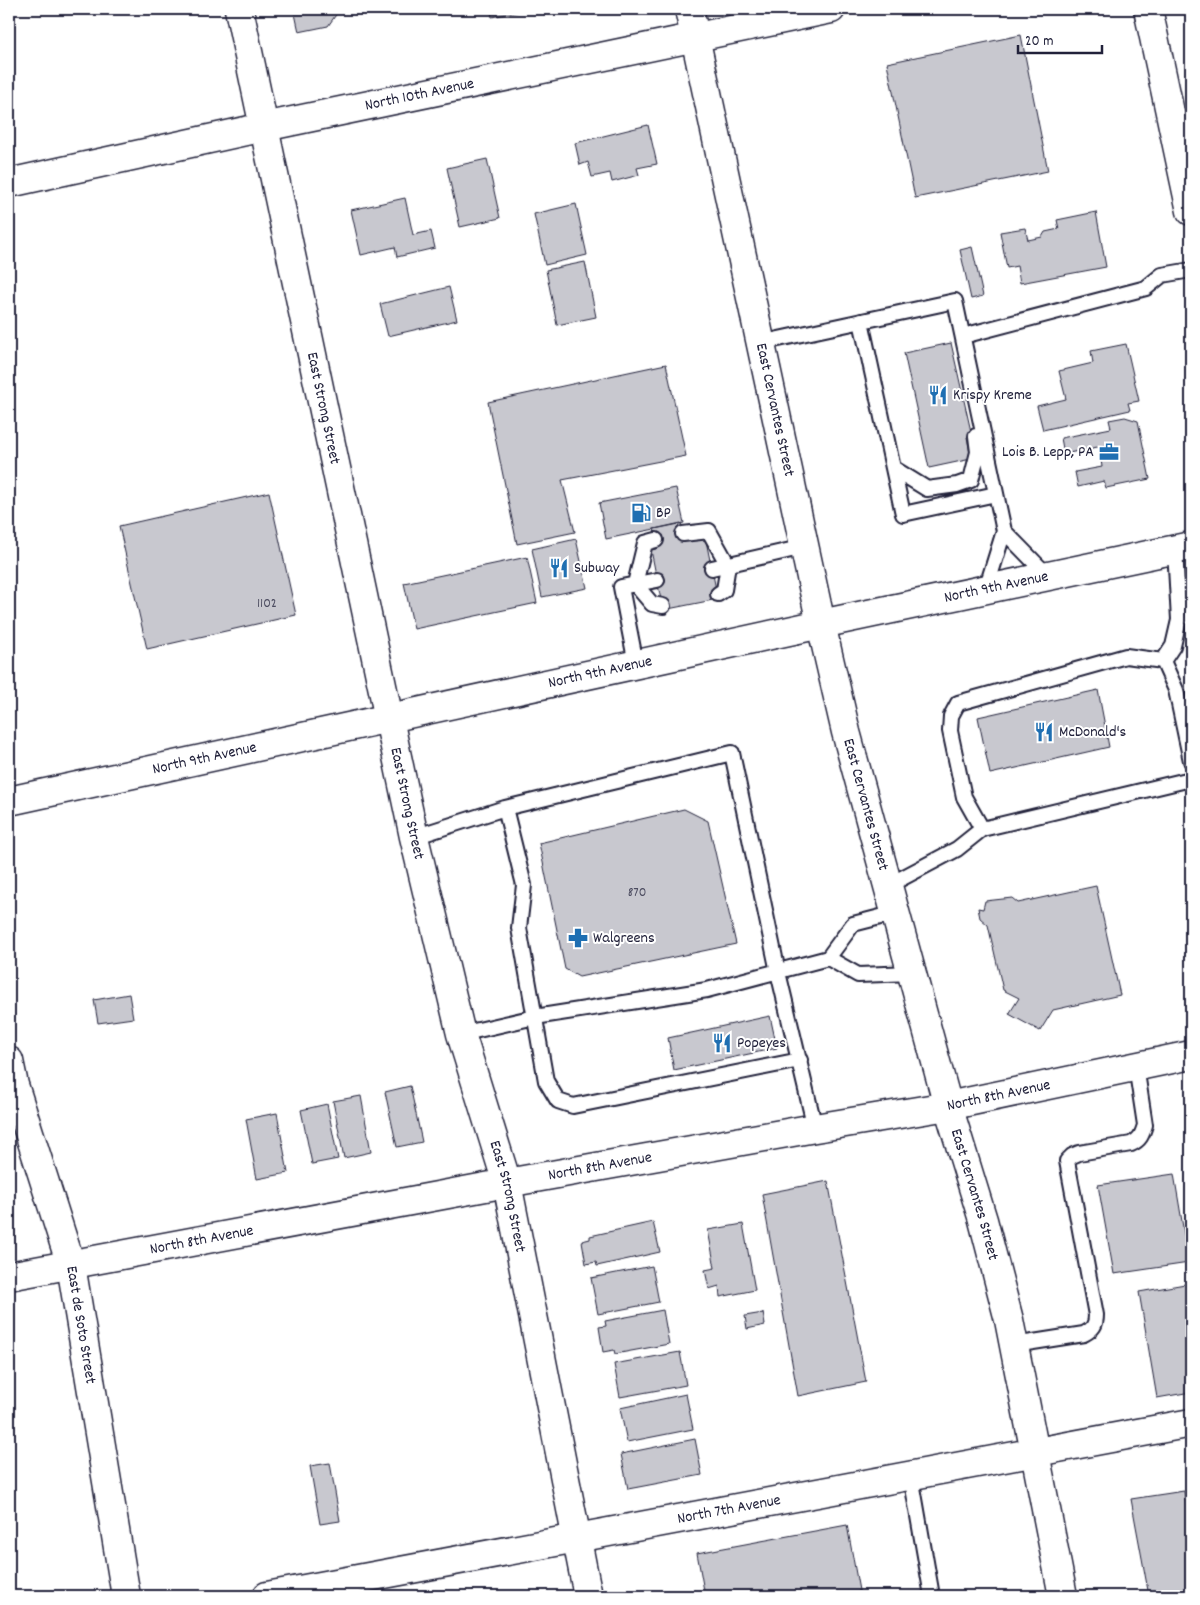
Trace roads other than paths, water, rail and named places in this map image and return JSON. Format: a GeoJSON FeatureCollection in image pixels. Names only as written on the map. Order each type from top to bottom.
{"type":"FeatureCollection","features":[{"type":"Feature","properties":{"kind":"street","name":"East Strong Street"},"geometry":{"type":"LineString","coordinates":[[239,9],[414,837],[461,1034],[507,1183],[588,1596]]}},
{"type":"Feature","properties":{"kind":"street","name":"East Cervantes Street"},"geometry":{"type":"LineString","coordinates":[[689,9],[820,624],[846,732],[948,1106],[983,1220],[1014,1345],[1063,1596]]}},
{"type":"Feature","properties":{"kind":"street","name":"North 10th Avenue"},"geometry":{"type":"LineString","coordinates":[[9,183],[264,127],[831,9]]}},
{"type":"Feature","properties":{"kind":"street"},"geometry":{"type":"LineString","coordinates":[[1148,9],[1191,211]]}},
{"type":"Feature","properties":{"kind":"street","name":"North 9th Avenue"},"geometry":{"type":"LineString","coordinates":[[9,800],[820,624],[1183,548]]}},
{"type":"Feature","properties":{"kind":"street","name":"North 8th Avenue"},"geometry":{"type":"LineString","coordinates":[[9,1276],[507,1183],[948,1106],[1191,1055]]}},
{"type":"Feature","properties":{"kind":"street","name":"East de Soto Street"},"geometry":{"type":"LineString","coordinates":[[9,1060],[14,1085],[71,1264],[126,1596]]}},
{"type":"Feature","properties":{"kind":"street","name":"North 7th Avenue"},"geometry":{"type":"LineString","coordinates":[[267,1596],[1191,1423]]}},
{"type":"Feature","properties":{"kind":"lane"},"geometry":{"type":"LineString","coordinates":[[963,336],[1146,288],[1162,275],[1191,270]]}},
{"type":"Feature","properties":{"kind":"lane"},"geometry":{"type":"LineString","coordinates":[[760,343],[955,300],[1004,531],[986,590]]}},
{"type":"Feature","properties":{"kind":"lane"},"geometry":{"type":"LineString","coordinates":[[861,321],[903,514],[996,494]]}},
{"type":"Feature","properties":{"kind":"lane"},"geometry":{"type":"LineString","coordinates":[[893,468],[927,489],[957,486],[970,480],[978,452],[970,400],[974,386]]}},
{"type":"Feature","properties":{"kind":"lane"},"geometry":{"type":"LineString","coordinates":[[1004,531],[1048,576]]}},
{"type":"Feature","properties":{"kind":"lane"},"geometry":{"type":"LineString","coordinates":[[683,534],[708,532],[728,565],[724,590],[718,594]]}},
{"type":"Feature","properties":{"kind":"lane"},"geometry":{"type":"LineString","coordinates":[[635,584],[645,543],[656,540]]}},
{"type":"Feature","properties":{"kind":"lane"},"geometry":{"type":"LineString","coordinates":[[712,568],[804,547]]}},
{"type":"Feature","properties":{"kind":"lane"},"geometry":{"type":"LineString","coordinates":[[1163,661],[1173,646],[1179,620],[1183,548]]}},
{"type":"Feature","properties":{"kind":"lane"},"geometry":{"type":"LineString","coordinates":[[636,664],[621,587],[657,580]]}},
{"type":"Feature","properties":{"kind":"lane"},"geometry":{"type":"LineString","coordinates":[[635,584],[652,604],[663,606]]}},
{"type":"Feature","properties":{"kind":"lane"},"geometry":{"type":"LineString","coordinates":[[982,829],[964,797],[950,731],[951,716],[958,703],[1126,656],[1163,661]]}},
{"type":"Feature","properties":{"kind":"lane"},"geometry":{"type":"LineString","coordinates":[[1163,661],[1176,690],[1191,761]]}},
{"type":"Feature","properties":{"kind":"lane"},"geometry":{"type":"LineString","coordinates":[[414,837],[505,808],[732,753],[778,972],[816,1128]]}},
{"type":"Feature","properties":{"kind":"lane"},"geometry":{"type":"LineString","coordinates":[[889,886],[957,849],[982,829],[1191,779]]}},
{"type":"Feature","properties":{"kind":"lane"},"geometry":{"type":"LineString","coordinates":[[505,808],[524,885],[519,928],[546,1081],[558,1101],[573,1106],[800,1060]]}},
{"type":"Feature","properties":{"kind":"lane"},"geometry":{"type":"LineString","coordinates":[[461,1034],[535,1017],[707,990],[778,972],[828,958],[853,924],[896,913]]}},
{"type":"Feature","properties":{"kind":"lane"},"geometry":{"type":"LineString","coordinates":[[828,958],[858,975],[913,973]]}},
{"type":"Feature","properties":{"kind":"lane"},"geometry":{"type":"LineString","coordinates":[[1014,1345],[1084,1334],[1091,1330],[1096,1323],[1067,1162],[1072,1156],[1079,1153],[1131,1144],[1138,1141],[1145,1125],[1136,1066]]}},
{"type":"Feature","properties":{"kind":"lane"},"geometry":{"type":"LineString","coordinates":[[911,1476],[932,1596]]}},
{"type":"Feature","properties":{"kind":"place","name":"Krispy Kreme"},"geometry":{"type":"Point","coordinates":[938,395]}},
{"type":"Feature","properties":{"kind":"place","name":"Lois B. Lepp, PA"},"geometry":{"type":"Point","coordinates":[1109,452]}},
{"type":"Feature","properties":{"kind":"place","name":"BP"},"geometry":{"type":"Point","coordinates":[641,513]}},
{"type":"Feature","properties":{"kind":"place","name":"Subway"},"geometry":{"type":"Point","coordinates":[559,568]}},
{"type":"Feature","properties":{"kind":"place","name":"McDonald's"},"geometry":{"type":"Point","coordinates":[1044,732]}},
{"type":"Feature","properties":{"kind":"place","name":"Walgreens"},"geometry":{"type":"Point","coordinates":[578,938]}},
{"type":"Feature","properties":{"kind":"place","name":"Popeyes"},"geometry":{"type":"Point","coordinates":[722,1043]}}]}
